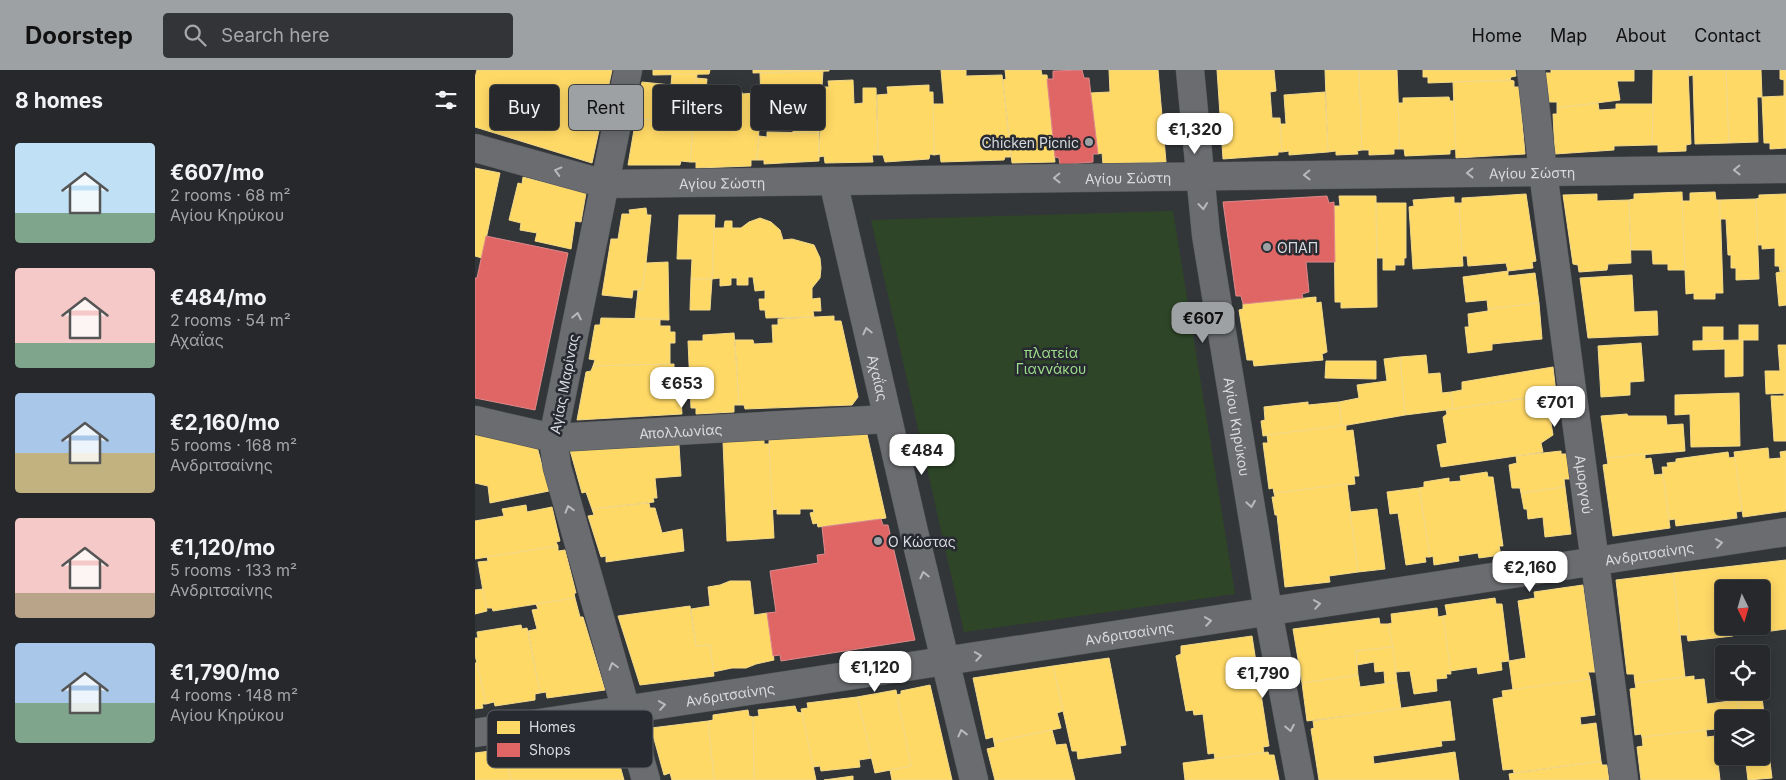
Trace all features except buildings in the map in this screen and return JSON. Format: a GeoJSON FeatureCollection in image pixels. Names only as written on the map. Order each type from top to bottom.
{"type":"FeatureCollection","features":[{"type":"Feature","properties":{"kind":"street","name":"Αγίας Μαρίνας"},"geometry":{"type":"LineString","coordinates":[[625,710],[557,467],[553,438],[628,70]]}},
{"type":"Feature","properties":{"kind":"street","name":"Αγίου Κηρύκου"},"geometry":{"type":"LineString","coordinates":[[1190,70],[1206,235],[1268,611],[1300,780]]}},
{"type":"Feature","properties":{"kind":"street","name":"Αμοργού"},"geometry":{"type":"LineString","coordinates":[[1531,70],[1593,562],[1624,780]]}},
{"type":"Feature","properties":{"kind":"street","name":"Αγίου Σώστη"},"geometry":{"type":"LineString","coordinates":[[475,148],[605,184],[1786,169]]}},
{"type":"Feature","properties":{"kind":"street","name":"Αχαΐας"},"geometry":{"type":"LineString","coordinates":[[833,181],[887,419],[974,780]]}},
{"type":"Feature","properties":{"kind":"street","name":"Απολλωνίας"},"geometry":{"type":"LineString","coordinates":[[475,420],[553,438],[887,419]]}},
{"type":"Feature","properties":{"kind":"street","name":"Ανδριτσαίνης"},"geometry":{"type":"LineString","coordinates":[[625,710],[1786,532]]}},
{"type":"Feature","properties":{"kind":"street","name":"Αγίας Μαρίνας"},"geometry":{"type":"LineString","coordinates":[[642,768],[646,780]]}},
{"type":"Feature","properties":{"kind":"green space","name":"πλατεία Γιαννάκου"},"geometry":{"type":"Polygon","coordinates":[[[1173,211],[1235,594],[964,632],[871,220],[1173,211]]]}},
{"type":"Feature","properties":{"kind":"place","name":"Chicken Picnic"},"geometry":{"type":"Point","coordinates":[1089,142]}},
{"type":"Feature","properties":{"kind":"place","name":"ΟΠΑΠ"},"geometry":{"type":"Point","coordinates":[1267,247]}},
{"type":"Feature","properties":{"kind":"place","name":"Ο Κώστας"},"geometry":{"type":"Point","coordinates":[878,541]}}]}
